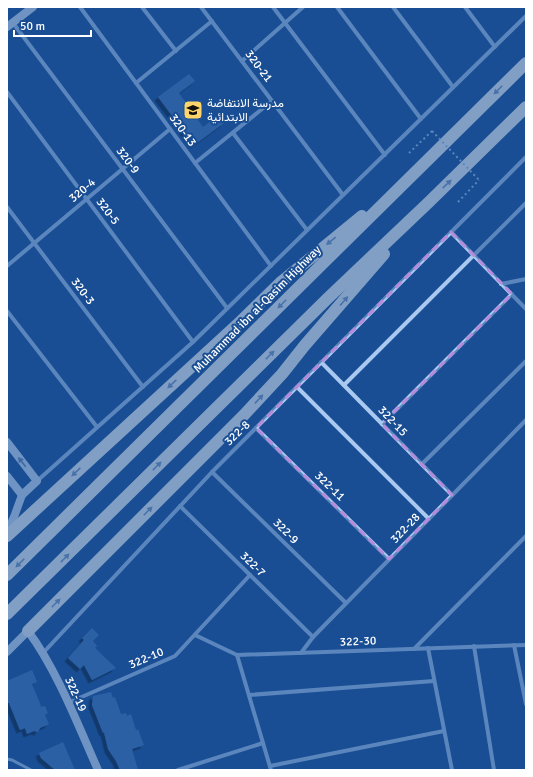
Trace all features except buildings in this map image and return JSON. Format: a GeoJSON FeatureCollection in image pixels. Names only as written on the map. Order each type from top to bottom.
{"type":"FeatureCollection","features":[{"type":"Feature","properties":{"kind":"highway","name":"Muhammad ibn al-Qasim Highway"},"geometry":{"type":"LineString","coordinates":[[7,575],[526,63]]}},
{"type":"Feature","properties":{"kind":"highway"},"geometry":{"type":"LineString","coordinates":[[7,614],[328,298],[526,107]]}},
{"type":"Feature","properties":{"kind":"highway"},"geometry":{"type":"LineString","coordinates":[[7,536],[238,324],[280,283],[416,172]]}},
{"type":"Feature","properties":{"kind":"highway"},"geometry":{"type":"LineString","coordinates":[[28,630],[243,416],[282,374],[305,345],[429,202]]}},
{"type":"Feature","properties":{"kind":"street"},"geometry":{"type":"LineString","coordinates":[[10,25],[34,7]]}},
{"type":"Feature","properties":{"kind":"street","name":"320-13"},"geometry":{"type":"LineString","coordinates":[[80,7],[271,266]]}},
{"type":"Feature","properties":{"kind":"street"},"geometry":{"type":"LineString","coordinates":[[142,7],[176,51]]}},
{"type":"Feature","properties":{"kind":"street","name":"320-21"},"geometry":{"type":"LineString","coordinates":[[201,7],[343,195]]}},
{"type":"Feature","properties":{"kind":"street"},"geometry":{"type":"LineString","coordinates":[[273,7],[385,155]]}},
{"type":"Feature","properties":{"kind":"street"},"geometry":{"type":"LineString","coordinates":[[242,61],[303,7]]}},
{"type":"Feature","properties":{"kind":"street"},"geometry":{"type":"LineString","coordinates":[[337,7],[421,119]]}},
{"type":"Feature","properties":{"kind":"street"},"geometry":{"type":"LineString","coordinates":[[393,7],[453,87]]}},
{"type":"Feature","properties":{"kind":"street"},"geometry":{"type":"LineString","coordinates":[[465,7],[495,47]]}},
{"type":"Feature","properties":{"kind":"street"},"geometry":{"type":"LineString","coordinates":[[7,532],[22,495],[193,342],[526,16]]}},
{"type":"Feature","properties":{"kind":"street"},"geometry":{"type":"LineString","coordinates":[[136,83],[212,22]]}},
{"type":"Feature","properties":{"kind":"street","name":"320-9"},"geometry":{"type":"LineString","coordinates":[[10,25],[122,169],[227,308]]}},
{"type":"Feature","properties":{"kind":"street","name":"320-5"},"geometry":{"type":"LineString","coordinates":[[7,92],[193,342]]}},
{"type":"Feature","properties":{"kind":"street"},"geometry":{"type":"LineString","coordinates":[[195,163],[272,101]]}},
{"type":"Feature","properties":{"kind":"street","name":"320-4"},"geometry":{"type":"LineString","coordinates":[[7,266],[170,129]]}},
{"type":"Feature","properties":{"kind":"street"},"geometry":{"type":"LineString","coordinates":[[233,133],[307,230]]}},
{"type":"Feature","properties":{"kind":"street","name":"322-8"},"geometry":{"type":"LineString","coordinates":[[43,653],[212,472],[526,157]]}},
{"type":"Feature","properties":{"kind":"street"},"geometry":{"type":"LineString","coordinates":[[344,385],[526,203]]}},
{"type":"Feature","properties":{"kind":"street","name":"320-3"},"geometry":{"type":"LineString","coordinates":[[7,207],[143,387]]}},
{"type":"Feature","properties":{"kind":"street"},"geometry":{"type":"LineString","coordinates":[[451,232],[526,309]]}},
{"type":"Feature","properties":{"kind":"street"},"geometry":{"type":"LineString","coordinates":[[501,284],[526,279]]}},
{"type":"Feature","properties":{"kind":"street"},"geometry":{"type":"LineString","coordinates":[[382,424],[512,294]]}},
{"type":"Feature","properties":{"kind":"street"},"geometry":{"type":"LineString","coordinates":[[7,311],[97,427]]}},
{"type":"Feature","properties":{"kind":"street"},"geometry":{"type":"LineString","coordinates":[[422,464],[526,361]]}},
{"type":"Feature","properties":{"kind":"street","name":"322-15"},"geometry":{"type":"LineString","coordinates":[[321,362],[452,495]]}},
{"type":"Feature","properties":{"kind":"street"},"geometry":{"type":"LineString","coordinates":[[297,387],[428,519]]}},
{"type":"Feature","properties":{"kind":"street","name":"322-28"},"geometry":{"type":"LineString","coordinates":[[301,652],[313,637],[526,420]]}},
{"type":"Feature","properties":{"kind":"street","name":"322-11"},"geometry":{"type":"LineString","coordinates":[[256,428],[389,559]]}},
{"type":"Feature","properties":{"kind":"street"},"geometry":{"type":"LineString","coordinates":[[7,442],[37,481]]}},
{"type":"Feature","properties":{"kind":"street","name":"322-9"},"geometry":{"type":"LineString","coordinates":[[212,472],[346,604]]}},
{"type":"Feature","properties":{"kind":"street"},"geometry":{"type":"LineString","coordinates":[[7,476],[22,495]]}},
{"type":"Feature","properties":{"kind":"street","name":"322-7"},"geometry":{"type":"LineString","coordinates":[[180,506],[313,637]]}},
{"type":"Feature","properties":{"kind":"street"},"geometry":{"type":"LineString","coordinates":[[414,649],[526,536]]}},
{"type":"Feature","properties":{"kind":"street","name":"322-10"},"geometry":{"type":"LineString","coordinates":[[68,703],[175,656],[250,575]]}},
{"type":"Feature","properties":{"kind":"street"},"geometry":{"type":"LineString","coordinates":[[7,652],[28,630]]}},
{"type":"Feature","properties":{"kind":"street","name":"322-19"},"geometry":{"type":"LineString","coordinates":[[28,630],[43,653],[68,703],[98,770]]}},
{"type":"Feature","properties":{"kind":"street","name":"322-30"},"geometry":{"type":"LineString","coordinates":[[195,635],[237,655],[526,645]]}},
{"type":"Feature","properties":{"kind":"street"},"geometry":{"type":"LineString","coordinates":[[514,645],[526,704]]}},
{"type":"Feature","properties":{"kind":"street"},"geometry":{"type":"LineString","coordinates":[[474,646],[494,770]]}},
{"type":"Feature","properties":{"kind":"street"},"geometry":{"type":"LineString","coordinates":[[428,648],[452,770]]}},
{"type":"Feature","properties":{"kind":"street"},"geometry":{"type":"LineString","coordinates":[[237,655],[271,768],[444,731]]}},
{"type":"Feature","properties":{"kind":"street"},"geometry":{"type":"LineString","coordinates":[[249,695],[434,680]]}},
{"type":"Feature","properties":{"kind":"street"},"geometry":{"type":"LineString","coordinates":[[178,770],[263,743]]}},
{"type":"Feature","properties":{"kind":"lane"},"geometry":{"type":"LineString","coordinates":[[7,759],[31,770]]}},
{"type":"Feature","properties":{"kind":"path"},"geometry":{"type":"LineString","coordinates":[[409,153],[432,131],[479,180],[458,202]]}},
{"type":"Feature","properties":{"kind":"highlighted area"},"geometry":{"type":"Polygon","coordinates":[[[451,232],[512,294],[382,424],[452,495],[389,559],[256,428],[451,232]]]}},
{"type":"Feature","properties":{"kind":"place","name":"مدرسة الانتفاضة الابتدائية"},"geometry":{"type":"Point","coordinates":[193,110]}}]}
